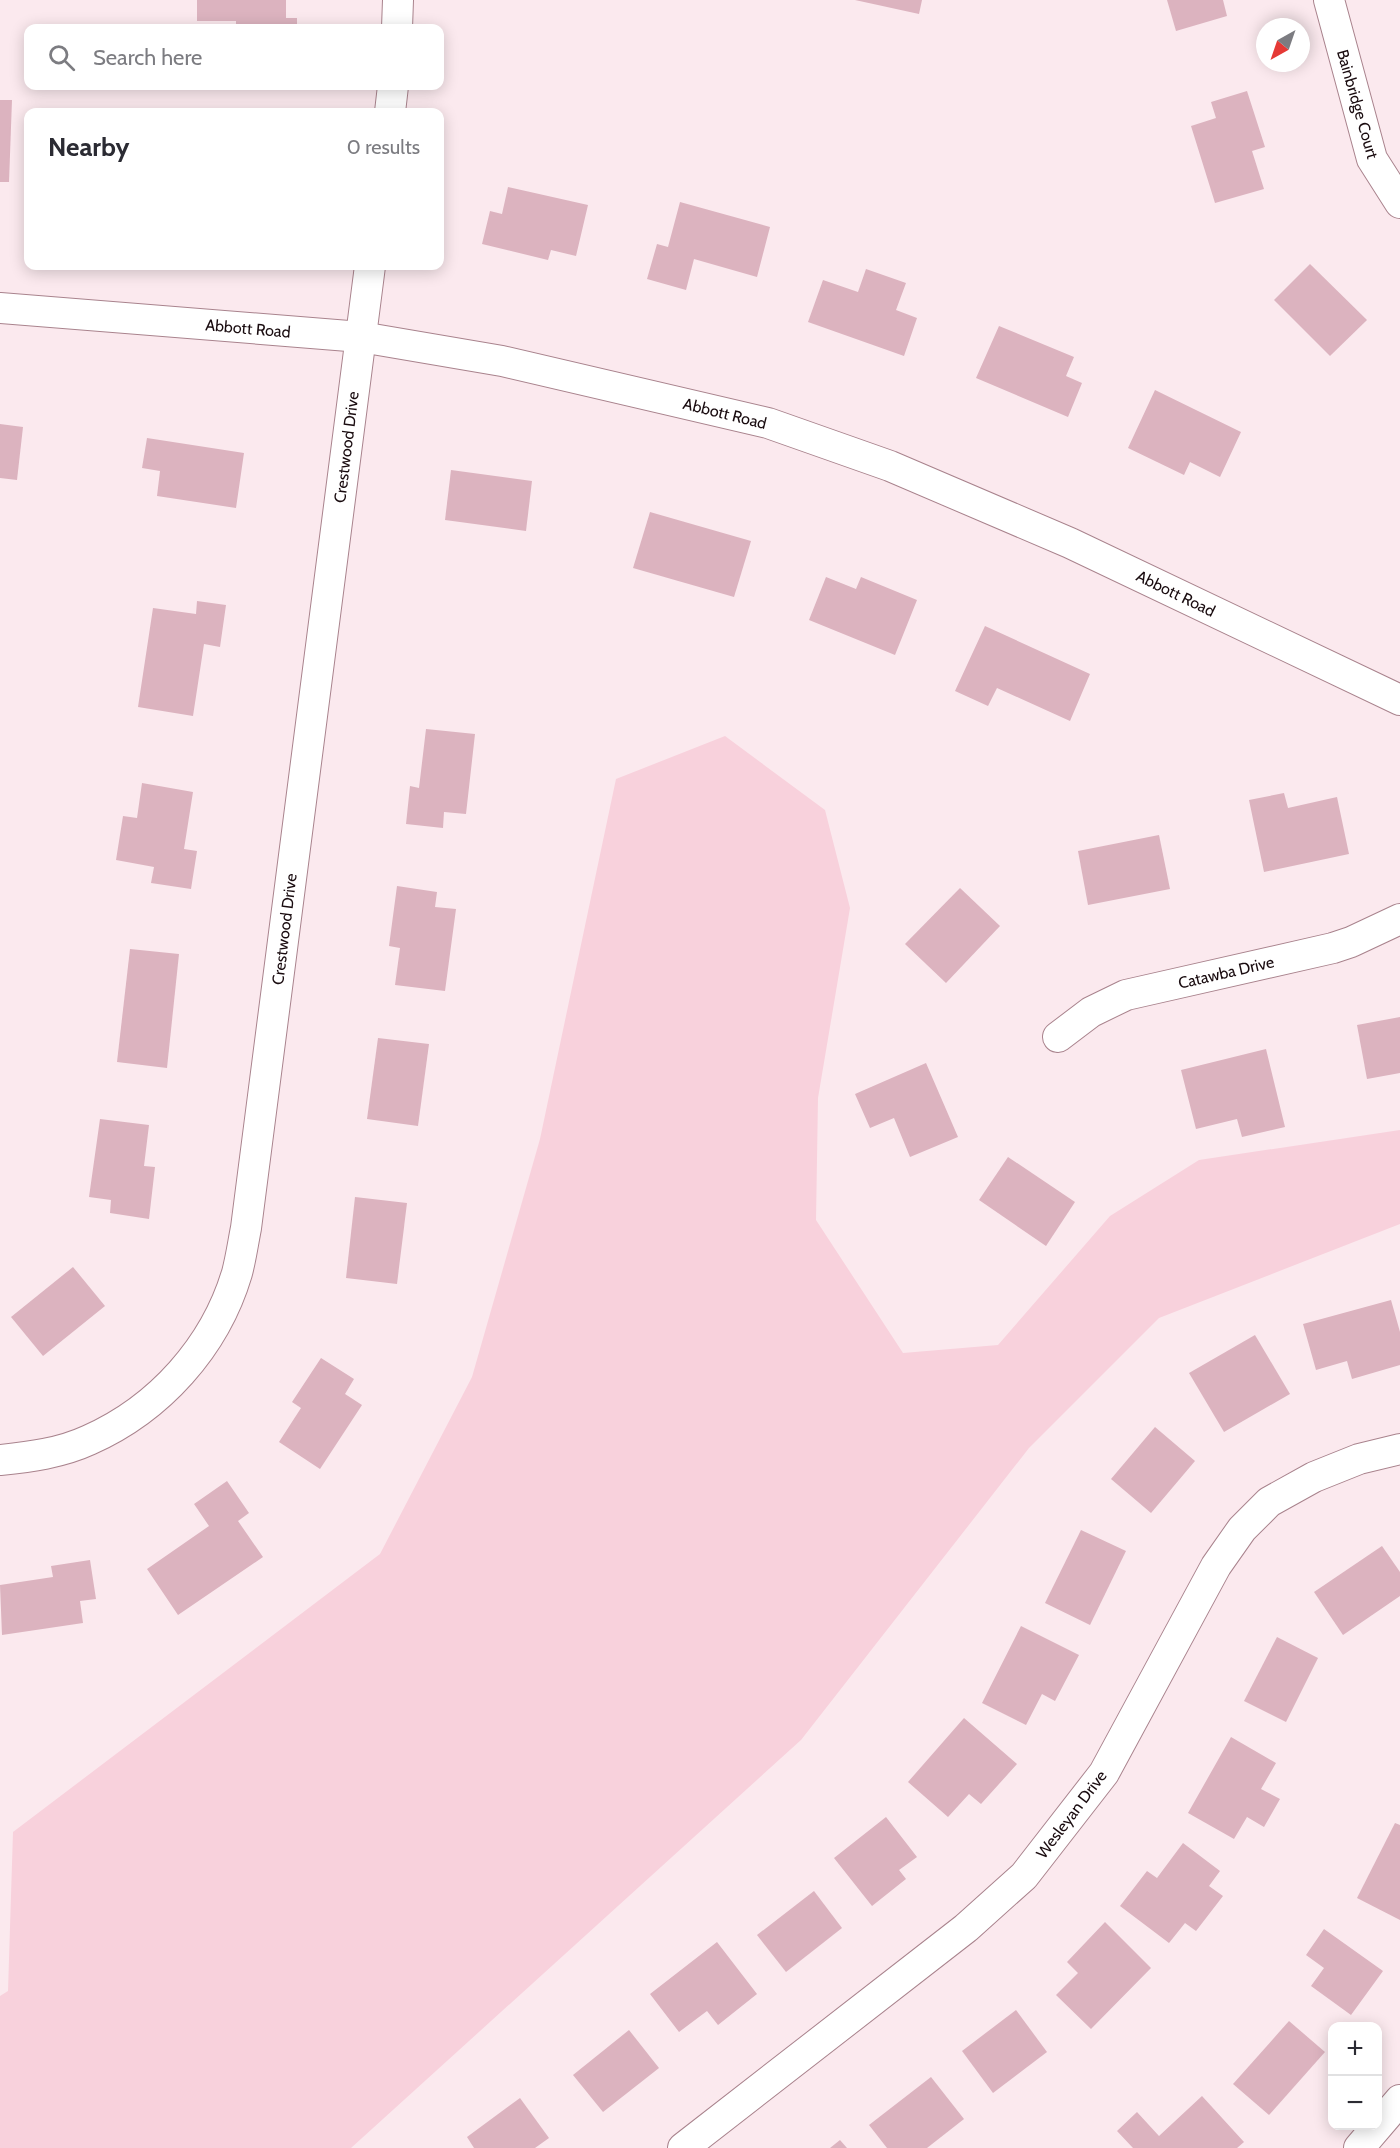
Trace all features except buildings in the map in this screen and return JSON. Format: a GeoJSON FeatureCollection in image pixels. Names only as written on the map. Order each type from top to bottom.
{"type":"FeatureCollection","features":[{"type":"Feature","properties":{"kind":"street"},"geometry":{"type":"LineString","coordinates":[[397,24],[398,0]]}},
{"type":"Feature","properties":{"kind":"street","name":"Bainbridge Court"},"geometry":{"type":"LineString","coordinates":[[1329,0],[1372,159],[1400,203]]}},
{"type":"Feature","properties":{"kind":"street"},"geometry":{"type":"LineString","coordinates":[[390,108],[393,90]]}},
{"type":"Feature","properties":{"kind":"street","name":"Crestwood Drive"},"geometry":{"type":"LineString","coordinates":[[0,1460],[41,1455],[88,1441],[132,1417],[168,1388],[200,1350],[221,1315],[237,1273],[246,1228],[369,270]]}},
{"type":"Feature","properties":{"kind":"street","name":"Abbott Road"},"geometry":{"type":"LineString","coordinates":[[0,308],[361,337],[502,361],[768,423],[890,466],[1070,543],[1400,700]]}},
{"type":"Feature","properties":{"kind":"street","name":"Catawba Drive"},"geometry":{"type":"LineString","coordinates":[[1058,1036],[1091,1012],[1126,995],[1333,948],[1400,919]]}},
{"type":"Feature","properties":{"kind":"street","name":"Wesleyan Drive"},"geometry":{"type":"LineString","coordinates":[[683,2148],[966,1928],[1024,1876],[1104,1773],[1216,1566],[1249,1522],[1269,1502],[1314,1477],[1359,1459],[1400,1449]]}},
{"type":"Feature","properties":{"kind":"street"},"geometry":{"type":"LineString","coordinates":[[1359,2148],[1400,2100]]}},
{"type":"Feature","properties":{"kind":"shaded area"},"geometry":{"type":"Polygon","coordinates":[[[725,736],[825,810],[850,908],[818,1098],[816,1220],[903,1353],[998,1345],[1110,1216],[1199,1160],[1400,1130],[1400,1224],[1159,1318],[1029,1448],[801,1740],[351,2148],[0,2148],[0,1996],[8,1991],[13,1832],[380,1554],[472,1377],[540,1139],[616,779],[725,736]]]}}]}
